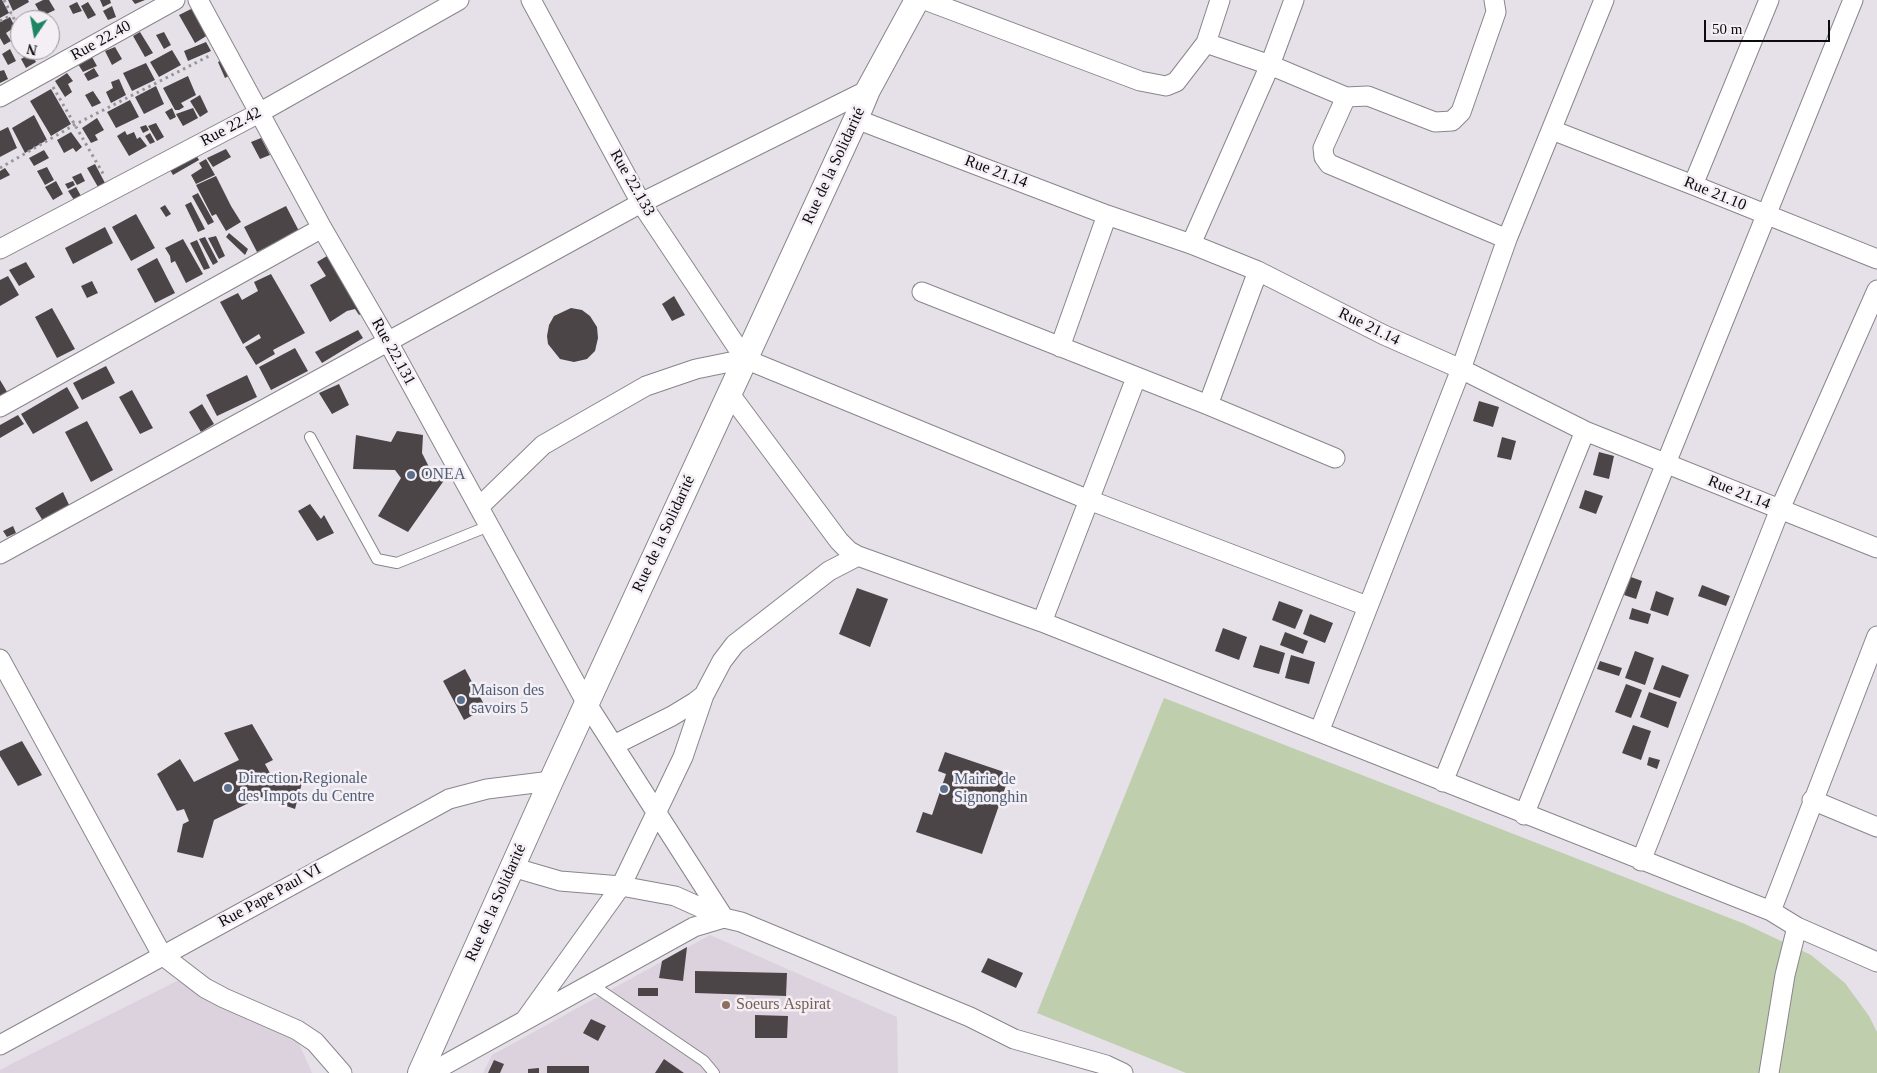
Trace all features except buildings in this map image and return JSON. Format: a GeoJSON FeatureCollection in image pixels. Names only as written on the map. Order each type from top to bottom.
{"type":"FeatureCollection","features":[{"type":"Feature","properties":{"kind":"street","name":"Rue 22.40"},"geometry":{"type":"LineString","coordinates":[[0,98],[175,0]]}},
{"type":"Feature","properties":{"kind":"street","name":"Rue 22.42"},"geometry":{"type":"LineString","coordinates":[[0,249],[259,113],[459,0]]}},
{"type":"Feature","properties":{"kind":"street","name":"Rue 22.133"},"geometry":{"type":"LineString","coordinates":[[531,0],[641,202],[745,359]]}},
{"type":"Feature","properties":{"kind":"street","name":"Rue de la Solidarité"},"geometry":{"type":"LineString","coordinates":[[420,1073],[551,781],[868,90],[918,0]]}},
{"type":"Feature","properties":{"kind":"street"},"geometry":{"type":"LineString","coordinates":[[925,0],[1140,81],[1166,86],[1176,82],[1206,43],[1220,0]]}},
{"type":"Feature","properties":{"kind":"street"},"geometry":{"type":"LineString","coordinates":[[1191,244],[1270,65],[1294,0]]}},
{"type":"Feature","properties":{"kind":"street"},"geometry":{"type":"LineString","coordinates":[[1206,43],[1270,65],[1346,96],[1368,96],[1435,122],[1452,121],[1461,112],[1496,12],[1494,0]]}},
{"type":"Feature","properties":{"kind":"street"},"geometry":{"type":"LineString","coordinates":[[1319,732],[1461,369],[1507,239],[1604,0]]}},
{"type":"Feature","properties":{"kind":"street"},"geometry":{"type":"LineString","coordinates":[[1693,185],[1769,0]]}},
{"type":"Feature","properties":{"kind":"street"},"geometry":{"type":"LineString","coordinates":[[1524,815],[1853,0]]}},
{"type":"Feature","properties":{"kind":"street","name":"Rue 22.131"},"geometry":{"type":"LineString","coordinates":[[200,1],[322,228],[387,340],[587,704],[724,918]]}},
{"type":"Feature","properties":{"kind":"street"},"geometry":{"type":"LineString","coordinates":[[0,554],[641,202],[868,90]]}},
{"type":"Feature","properties":{"kind":"street"},"geometry":{"type":"LineString","coordinates":[[1346,96],[1323,148],[1324,157],[1329,164],[1507,239]]}},
{"type":"Feature","properties":{"kind":"street","name":"Rue 21.14"},"geometry":{"type":"LineString","coordinates":[[856,119],[1191,244],[1258,271],[1384,335],[1461,369],[1585,431],[1877,548]]}},
{"type":"Feature","properties":{"kind":"street","name":"Rue 21.10"},"geometry":{"type":"LineString","coordinates":[[1552,130],[1877,259]]}},
{"type":"Feature","properties":{"kind":"street"},"geometry":{"type":"LineString","coordinates":[[1060,347],[1107,214]]}},
{"type":"Feature","properties":{"kind":"street"},"geometry":{"type":"LineString","coordinates":[[0,406],[322,228]]}},
{"type":"Feature","properties":{"kind":"street"},"geometry":{"type":"LineString","coordinates":[[1208,405],[1258,271]]}},
{"type":"Feature","properties":{"kind":"street"},"geometry":{"type":"LineString","coordinates":[[1641,861],[1780,509],[1877,290]]}},
{"type":"Feature","properties":{"kind":"street"},"geometry":{"type":"LineString","coordinates":[[922,292],[1208,405],[1335,458]]}},
{"type":"Feature","properties":{"kind":"street"},"geometry":{"type":"LineString","coordinates":[[479,507],[543,445],[646,386],[696,369],[745,359],[1089,500],[1367,606]]}},
{"type":"Feature","properties":{"kind":"street"},"geometry":{"type":"LineString","coordinates":[[1042,622],[1136,378]]}},
{"type":"Feature","properties":{"kind":"street"},"geometry":{"type":"LineString","coordinates":[[729,393],[839,541],[848,551],[858,556],[1042,622],[1524,815],[1770,911],[1797,927],[1877,962]]}},
{"type":"Feature","properties":{"kind":"street"},"geometry":{"type":"LineString","coordinates":[[1443,782],[1585,431]]}},
{"type":"Feature","properties":{"kind":"street"},"geometry":{"type":"LineString","coordinates":[[525,1020],[620,886],[683,757],[704,695],[722,661],[735,644],[829,571],[858,556]]}},
{"type":"Feature","properties":{"kind":"street"},"geometry":{"type":"LineString","coordinates":[[1770,911],[1812,800],[1869,683],[1877,636]]}},
{"type":"Feature","properties":{"kind":"street"},"geometry":{"type":"LineString","coordinates":[[0,660],[162,955],[205,988],[297,1030],[315,1042],[342,1073]]}},
{"type":"Feature","properties":{"kind":"street"},"geometry":{"type":"LineString","coordinates":[[614,745],[672,716],[704,695]]}},
{"type":"Feature","properties":{"kind":"street","name":"Rue Pape Paul VI"},"geometry":{"type":"LineString","coordinates":[[0,1045],[449,799],[486,789],[551,781]]}},
{"type":"Feature","properties":{"kind":"street"},"geometry":{"type":"LineString","coordinates":[[1812,800],[1877,826]]}},
{"type":"Feature","properties":{"kind":"street"},"geometry":{"type":"LineString","coordinates":[[512,867],[560,881],[620,886],[675,896],[724,918],[741,922],[970,1017],[1014,1039],[1106,1065],[1124,1073]]}},
{"type":"Feature","properties":{"kind":"street"},"geometry":{"type":"LineString","coordinates":[[430,1073],[694,927],[724,918]]}},
{"type":"Feature","properties":{"kind":"street"},"geometry":{"type":"LineString","coordinates":[[1769,1073],[1785,975],[1797,927]]}},
{"type":"Feature","properties":{"kind":"street"},"geometry":{"type":"LineString","coordinates":[[1859,954],[1877,974]]}},
{"type":"Feature","properties":{"kind":"lane"},"geometry":{"type":"LineString","coordinates":[[310,437],[377,559],[397,563],[490,526]]}},
{"type":"Feature","properties":{"kind":"lane"},"geometry":{"type":"LineString","coordinates":[[591,984],[704,1061],[714,1073]]}},
{"type":"Feature","properties":{"kind":"path"},"geometry":{"type":"LineString","coordinates":[[4,0],[10,11]]}},
{"type":"Feature","properties":{"kind":"path"},"geometry":{"type":"LineString","coordinates":[[0,168],[76,124],[224,48]]}},
{"type":"Feature","properties":{"kind":"path"},"geometry":{"type":"LineString","coordinates":[[37,60],[76,124],[113,191]]}},
{"type":"Feature","properties":{"kind":"shaded area","name":"Soeurs Aspirat"},"geometry":{"type":"Polygon","coordinates":[[[710,935],[897,1017],[898,1073],[483,1073],[492,1055],[710,935]]]}},
{"type":"Feature","properties":{"kind":"shaded area"},"geometry":{"type":"Polygon","coordinates":[[[185,977],[290,1023],[312,1073],[0,1073],[0,1070],[15,1062],[185,977]]]}},
{"type":"Feature","properties":{"kind":"green space"},"geometry":{"type":"Polygon","coordinates":[[[1164,698],[1745,924],[1811,955],[1845,983],[1869,1016],[1877,1032],[1877,1073],[1186,1073],[1037,1013],[1164,698]]]}},
{"type":"Feature","properties":{"kind":"place","name":"ONEA"},"geometry":{"type":"Point","coordinates":[411,475]}},
{"type":"Feature","properties":{"kind":"place","name":"Maison des savoirs 5"},"geometry":{"type":"Point","coordinates":[461,700]}},
{"type":"Feature","properties":{"kind":"place","name":"Direction Regionale des Impots du Centre"},"geometry":{"type":"Point","coordinates":[228,788]}},
{"type":"Feature","properties":{"kind":"place","name":"Mairie de Signonghin"},"geometry":{"type":"Point","coordinates":[944,789]}},
{"type":"Feature","properties":{"kind":"place","name":"Soeurs Aspirat"},"geometry":{"type":"Point","coordinates":[726,1005]}}]}
